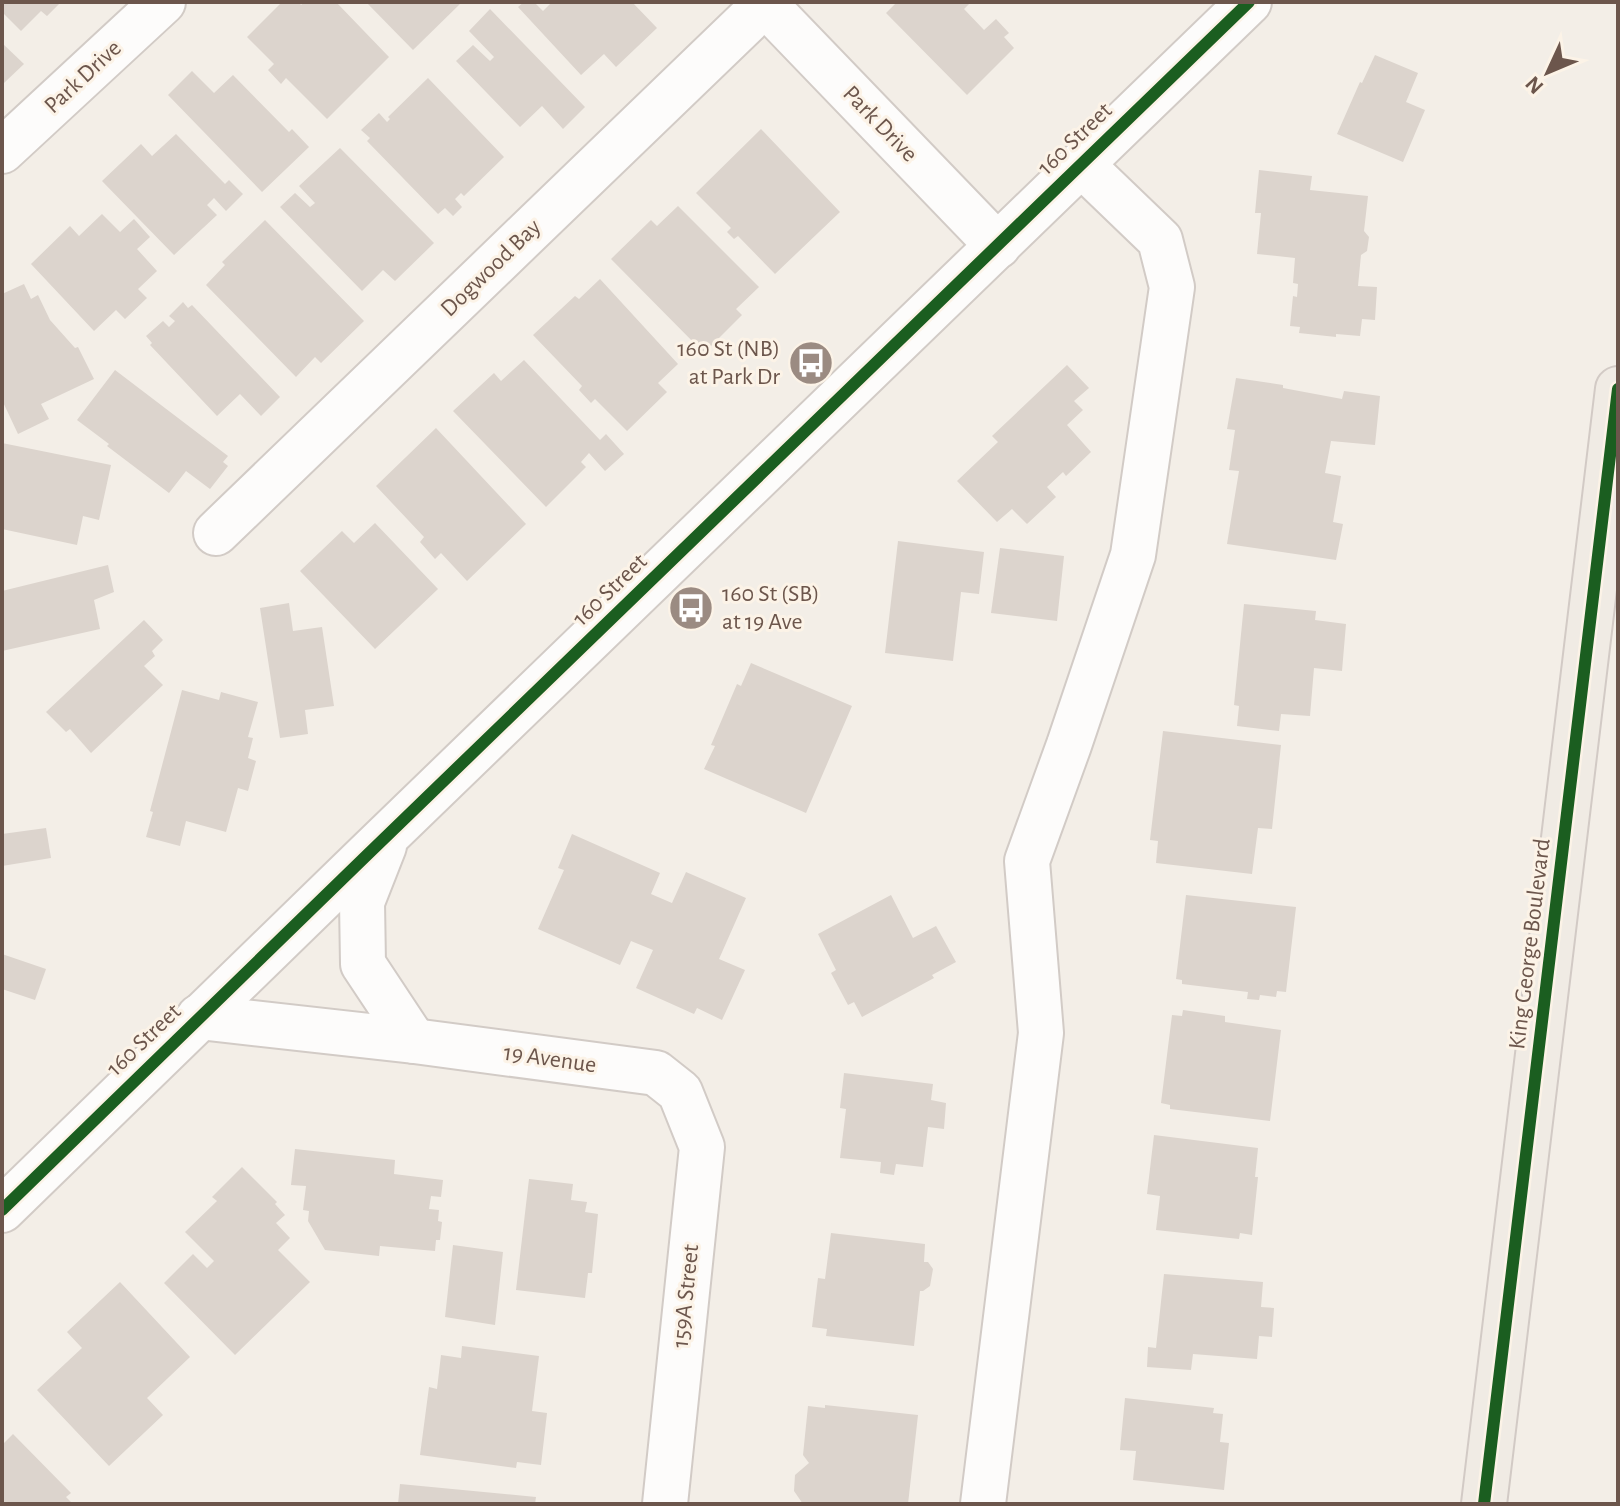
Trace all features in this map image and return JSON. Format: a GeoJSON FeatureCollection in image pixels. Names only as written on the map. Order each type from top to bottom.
{"type":"FeatureCollection","features":[{"type":"Feature","properties":{"kind":"main road","name":"King George Boulevard"},"geometry":{"type":"LineString","coordinates":[[1484,1504],[1618,389]]}},
{"type":"Feature","properties":{"kind":"street","name":"Park Drive"},"geometry":{"type":"LineString","coordinates":[[2,151],[163,2]]}},
{"type":"Feature","properties":{"kind":"street","name":"160 Street"},"geometry":{"type":"LineString","coordinates":[[2,1210],[1249,2]]}},
{"type":"Feature","properties":{"kind":"street","name":"Park Drive"},"geometry":{"type":"LineString","coordinates":[[765,3],[998,246]]}},
{"type":"Feature","properties":{"kind":"street","name":"Dogwood Bay"},"geometry":{"type":"LineString","coordinates":[[216,533],[765,3]]}},
{"type":"Feature","properties":{"kind":"street"},"geometry":{"type":"LineString","coordinates":[[983,1504],[1041,1033],[1027,861],[1133,555],[1172,287],[1160,240],[1081,164]]}},
{"type":"Feature","properties":{"kind":"street"},"geometry":{"type":"LineString","coordinates":[[388,834],[362,902],[363,964],[414,1041]]}},
{"type":"Feature","properties":{"kind":"street","name":"19 Avenue"},"geometry":{"type":"LineString","coordinates":[[199,1017],[656,1073],[680,1092]]}},
{"type":"Feature","properties":{"kind":"street","name":"159A Street"},"geometry":{"type":"LineString","coordinates":[[665,1504],[702,1147],[680,1092]]}},
{"type":"Feature","properties":{"kind":"building"},"geometry":{"type":"Polygon","coordinates":[[[2,2],[61,2],[47,16],[41,11],[21,31],[2,12],[2,2]]]}},
{"type":"Feature","properties":{"kind":"building"},"geometry":{"type":"Polygon","coordinates":[[[282,2],[299,2],[301,5],[304,2],[336,2],[389,57],[327,119],[286,78],[281,84],[268,70],[274,64],[247,37],[282,2]]]}},
{"type":"Feature","properties":{"kind":"building"},"geometry":{"type":"Polygon","coordinates":[[[366,2],[462,2],[413,50],[366,2]]]}},
{"type":"Feature","properties":{"kind":"building"},"geometry":{"type":"Polygon","coordinates":[[[524,2],[534,2],[543,11],[552,2],[632,2],[657,28],[616,67],[604,54],[581,75],[518,7],[524,2]]]}},
{"type":"Feature","properties":{"kind":"building"},"geometry":{"type":"Polygon","coordinates":[[[897,2],[971,2],[964,9],[984,30],[996,19],[1009,33],[1004,37],[1014,48],[967,95],[886,13],[897,2]]]}},
{"type":"Feature","properties":{"kind":"building"},"geometry":{"type":"Polygon","coordinates":[[[490,9],[585,107],[563,129],[542,106],[520,127],[456,61],[473,45],[490,61],[494,57],[469,31],[490,9]]]}},
{"type":"Feature","properties":{"kind":"building"},"geometry":{"type":"Polygon","coordinates":[[[2,43],[24,64],[4,83],[2,81],[2,43]]]}},
{"type":"Feature","properties":{"kind":"building"},"geometry":{"type":"Polygon","coordinates":[[[1375,55],[1418,73],[1406,102],[1425,110],[1403,162],[1337,134],[1375,55]]]}},
{"type":"Feature","properties":{"kind":"building"},"geometry":{"type":"Polygon","coordinates":[[[192,71],[214,93],[233,75],[289,132],[292,129],[309,147],[262,192],[168,95],[192,71]]]}},
{"type":"Feature","properties":{"kind":"building"},"geometry":{"type":"Polygon","coordinates":[[[428,78],[504,157],[464,196],[461,193],[455,199],[462,207],[453,216],[445,208],[438,214],[367,141],[370,138],[361,130],[379,113],[387,122],[388,117],[428,78]]]}},
{"type":"Feature","properties":{"kind":"building"},"geometry":{"type":"Polygon","coordinates":[[[761,129],[840,212],[775,274],[738,236],[734,239],[727,232],[731,228],[696,193],[761,129]]]}},
{"type":"Feature","properties":{"kind":"building"},"geometry":{"type":"Polygon","coordinates":[[[176,134],[225,184],[229,180],[243,194],[226,211],[214,198],[207,205],[217,215],[174,255],[102,181],[141,144],[152,156],[176,134]]]}},
{"type":"Feature","properties":{"kind":"building"},"geometry":{"type":"Polygon","coordinates":[[[340,148],[434,243],[395,281],[383,270],[362,291],[280,207],[295,193],[310,207],[315,203],[299,186],[340,148]]]}},
{"type":"Feature","properties":{"kind":"building"},"geometry":{"type":"Polygon","coordinates":[[[1259,170],[1312,176],[1310,190],[1368,196],[1364,231],[1369,237],[1367,251],[1361,255],[1358,286],[1377,287],[1375,320],[1362,319],[1360,336],[1299,333],[1300,327],[1290,326],[1293,296],[1297,297],[1298,284],[1293,283],[1295,258],[1257,254],[1261,213],[1255,213],[1259,170]]]}},
{"type":"Feature","properties":{"kind":"building"},"geometry":{"type":"Polygon","coordinates":[[[678,206],[759,287],[736,309],[742,315],[704,353],[611,259],[651,220],[657,226],[678,206]]]}},
{"type":"Feature","properties":{"kind":"building"},"geometry":{"type":"Polygon","coordinates":[[[102,214],[120,232],[134,219],[150,237],[137,249],[157,271],[138,289],[147,298],[125,319],[116,310],[94,331],[31,264],[70,226],[79,236],[102,214]]]}},
{"type":"Feature","properties":{"kind":"building"},"geometry":{"type":"Polygon","coordinates":[[[265,220],[364,321],[321,363],[315,357],[296,377],[206,285],[225,265],[222,262],[265,220]]]}},
{"type":"Feature","properties":{"kind":"building"},"geometry":{"type":"Polygon","coordinates":[[[600,279],[678,364],[658,383],[667,392],[627,431],[595,399],[591,403],[579,390],[582,386],[533,335],[575,296],[579,299],[600,279]]]}},
{"type":"Feature","properties":{"kind":"building"},"geometry":{"type":"Polygon","coordinates":[[[24,284],[31,299],[38,295],[50,320],[75,348],[78,347],[94,379],[41,404],[49,419],[18,434],[2,400],[2,294],[24,284]]]}},
{"type":"Feature","properties":{"kind":"building"},"geometry":{"type":"Polygon","coordinates":[[[183,302],[188,308],[192,305],[280,397],[261,416],[240,394],[217,416],[150,345],[152,343],[146,336],[163,321],[169,327],[175,321],[169,316],[183,302]]]}},
{"type":"Feature","properties":{"kind":"building"},"geometry":{"type":"Polygon","coordinates":[[[524,360],[600,440],[606,434],[624,454],[605,471],[589,453],[581,462],[586,467],[546,507],[453,411],[494,373],[501,381],[524,360]]]}},
{"type":"Feature","properties":{"kind":"building"},"geometry":{"type":"Polygon","coordinates":[[[1067,365],[1089,388],[1074,401],[1083,410],[1067,425],[1091,452],[1066,476],[1063,472],[1047,487],[1056,497],[1027,524],[1012,509],[997,522],[957,481],[998,442],[992,436],[1067,365]]]}},
{"type":"Feature","properties":{"kind":"building"},"geometry":{"type":"Polygon","coordinates":[[[115,370],[228,456],[223,462],[228,466],[210,489],[186,471],[169,493],[77,420],[115,370]]]}},
{"type":"Feature","properties":{"kind":"building"},"geometry":{"type":"Polygon","coordinates":[[[1236,378],[1342,399],[1344,391],[1380,396],[1375,445],[1331,441],[1325,473],[1341,476],[1333,522],[1343,524],[1336,560],[1227,544],[1239,471],[1229,470],[1235,430],[1227,429],[1236,378]]]}},
{"type":"Feature","properties":{"kind":"building"},"geometry":{"type":"Polygon","coordinates":[[[436,428],[526,524],[467,581],[441,553],[435,559],[420,542],[424,537],[376,486],[436,428]]]}},
{"type":"Feature","properties":{"kind":"building"},"geometry":{"type":"Polygon","coordinates":[[[2,443],[111,465],[99,520],[83,516],[77,545],[2,529],[2,443]]]}},
{"type":"Feature","properties":{"kind":"building"},"geometry":{"type":"Polygon","coordinates":[[[375,523],[438,589],[375,649],[300,571],[342,531],[354,543],[375,523]]]}},
{"type":"Feature","properties":{"kind":"building"},"geometry":{"type":"Polygon","coordinates":[[[898,541],[984,552],[979,594],[961,592],[953,661],[885,653],[898,541]]]}},
{"type":"Feature","properties":{"kind":"building"},"geometry":{"type":"Polygon","coordinates":[[[1000,548],[1064,556],[1057,621],[991,613],[1000,548]]]}},
{"type":"Feature","properties":{"kind":"building"},"geometry":{"type":"Polygon","coordinates":[[[108,565],[114,592],[94,600],[100,629],[2,651],[2,591],[108,565]]]}},
{"type":"Feature","properties":{"kind":"building"},"geometry":{"type":"Polygon","coordinates":[[[289,603],[293,631],[322,627],[334,706],[305,710],[308,734],[280,738],[260,608],[289,603]]]}},
{"type":"Feature","properties":{"kind":"building"},"geometry":{"type":"Polygon","coordinates":[[[1244,604],[1316,611],[1315,620],[1346,624],[1342,671],[1314,668],[1310,716],[1281,714],[1279,731],[1237,726],[1239,706],[1234,705],[1244,604]]]}},
{"type":"Feature","properties":{"kind":"building"},"geometry":{"type":"Polygon","coordinates":[[[144,620],[163,640],[152,651],[155,656],[144,666],[163,685],[91,753],[70,729],[66,732],[46,712],[144,620]]]}},
{"type":"Feature","properties":{"kind":"building"},"geometry":{"type":"Polygon","coordinates":[[[751,663],[852,706],[806,813],[704,769],[737,684],[741,686],[751,663]]]}},
{"type":"Feature","properties":{"kind":"building"},"geometry":{"type":"Polygon","coordinates":[[[182,690],[219,700],[221,692],[258,702],[248,737],[253,738],[248,758],[256,761],[248,791],[238,788],[226,832],[186,821],[180,846],[146,837],[182,690]]]}},
{"type":"Feature","properties":{"kind":"building"},"geometry":{"type":"Polygon","coordinates":[[[1163,731],[1281,745],[1272,829],[1258,828],[1252,874],[1156,863],[1158,841],[1150,840],[1163,731]]]}},
{"type":"Feature","properties":{"kind":"building"},"geometry":{"type":"Polygon","coordinates":[[[46,828],[51,858],[2,866],[2,834],[46,828]]]}},
{"type":"Feature","properties":{"kind":"building"},"geometry":{"type":"Polygon","coordinates":[[[572,834],[660,873],[651,894],[672,903],[686,872],[746,898],[719,959],[745,970],[722,1020],[697,1008],[694,1014],[636,988],[653,950],[631,941],[620,965],[538,929],[564,870],[558,868],[572,834]]]}},
{"type":"Feature","properties":{"kind":"building"},"geometry":{"type":"Polygon","coordinates":[[[891,895],[913,938],[936,926],[956,962],[932,975],[934,978],[862,1017],[854,1002],[848,1005],[831,973],[836,970],[818,934],[891,895]]]}},
{"type":"Feature","properties":{"kind":"building"},"geometry":{"type":"Polygon","coordinates":[[[1186,895],[1296,907],[1286,992],[1277,991],[1276,997],[1260,995],[1259,1000],[1247,999],[1248,992],[1182,984],[1182,980],[1176,979],[1186,895]]]}},
{"type":"Feature","properties":{"kind":"building"},"geometry":{"type":"Polygon","coordinates":[[[2,954],[46,969],[35,1000],[2,989],[2,954]]]}},
{"type":"Feature","properties":{"kind":"building"},"geometry":{"type":"Polygon","coordinates":[[[1183,1010],[1225,1016],[1225,1022],[1281,1030],[1270,1121],[1170,1109],[1170,1105],[1161,1103],[1172,1015],[1182,1016],[1183,1010]]]}},
{"type":"Feature","properties":{"kind":"building"},"geometry":{"type":"Polygon","coordinates":[[[844,1073],[933,1084],[931,1100],[946,1103],[944,1129],[928,1127],[923,1167],[896,1164],[894,1175],[880,1173],[881,1162],[840,1158],[846,1109],[840,1108],[844,1073]]]}},
{"type":"Feature","properties":{"kind":"building"},"geometry":{"type":"Polygon","coordinates":[[[1154,1135],[1258,1148],[1252,1235],[1240,1233],[1239,1239],[1156,1230],[1160,1196],[1147,1194],[1154,1135]]]}},
{"type":"Feature","properties":{"kind":"building"},"geometry":{"type":"Polygon","coordinates":[[[295,1149],[395,1160],[394,1174],[443,1180],[441,1197],[431,1196],[429,1209],[439,1210],[438,1221],[442,1222],[435,1251],[380,1246],[379,1256],[325,1250],[308,1221],[309,1211],[303,1210],[306,1186],[291,1185],[295,1149]]]}},
{"type":"Feature","properties":{"kind":"building"},"geometry":{"type":"Polygon","coordinates":[[[242,1167],[277,1202],[275,1204],[285,1215],[276,1223],[290,1238],[278,1250],[310,1282],[235,1355],[164,1283],[193,1254],[207,1268],[214,1261],[185,1232],[217,1201],[212,1197],[242,1167]]]}},
{"type":"Feature","properties":{"kind":"building"},"geometry":{"type":"Polygon","coordinates":[[[529,1179],[573,1184],[571,1200],[587,1202],[585,1212],[598,1214],[592,1273],[588,1273],[585,1298],[516,1290],[529,1179]]]}},
{"type":"Feature","properties":{"kind":"building"},"geometry":{"type":"Polygon","coordinates":[[[831,1233],[925,1244],[924,1262],[928,1262],[933,1269],[930,1286],[920,1291],[914,1346],[826,1336],[827,1329],[812,1327],[818,1278],[825,1279],[831,1233]]]}},
{"type":"Feature","properties":{"kind":"building"},"geometry":{"type":"Polygon","coordinates":[[[453,1245],[503,1252],[495,1325],[445,1317],[453,1245]]]}},
{"type":"Feature","properties":{"kind":"building"},"geometry":{"type":"Polygon","coordinates":[[[1164,1274],[1263,1282],[1261,1307],[1274,1308],[1272,1337],[1259,1336],[1257,1359],[1193,1354],[1191,1370],[1147,1367],[1148,1347],[1156,1348],[1164,1274]]]}},
{"type":"Feature","properties":{"kind":"building"},"geometry":{"type":"Polygon","coordinates":[[[120,1282],[190,1357],[147,1398],[163,1415],[109,1466],[37,1390],[82,1348],[67,1332],[120,1282]]]}},
{"type":"Feature","properties":{"kind":"building"},"geometry":{"type":"Polygon","coordinates":[[[462,1346],[539,1356],[532,1411],[547,1413],[541,1465],[517,1462],[516,1468],[420,1455],[429,1387],[437,1389],[441,1355],[461,1358],[462,1346]]]}},
{"type":"Feature","properties":{"kind":"building"},"geometry":{"type":"Polygon","coordinates":[[[1125,1398],[1214,1408],[1213,1413],[1223,1414],[1220,1442],[1229,1443],[1224,1490],[1133,1480],[1136,1451],[1120,1450],[1125,1398]]]}},
{"type":"Feature","properties":{"kind":"building"},"geometry":{"type":"Polygon","coordinates":[[[825,1405],[918,1415],[908,1504],[803,1504],[794,1491],[795,1475],[809,1463],[803,1455],[808,1406],[825,1408],[825,1405]]]}},
{"type":"Feature","properties":{"kind":"building"},"geometry":{"type":"Polygon","coordinates":[[[13,1434],[71,1493],[66,1497],[73,1504],[2,1504],[2,1445],[13,1434]]]}},
{"type":"Feature","properties":{"kind":"building"},"geometry":{"type":"Polygon","coordinates":[[[400,1484],[536,1497],[535,1504],[398,1504],[400,1484]]]}},
{"type":"Feature","properties":{"kind":"cycle path"},"geometry":{"type":"LineString","coordinates":[[2,1210],[1249,2]]}},
{"type":"Feature","properties":{"kind":"cycle path"},"geometry":{"type":"LineString","coordinates":[[1484,1504],[1618,389]]}},
{"type":"Feature","properties":{"kind":"place","name":"160 St (NB) at Park Dr"},"geometry":{"type":"Point","coordinates":[811,363]}},
{"type":"Feature","properties":{"kind":"place","name":"160 St (SB) at 19 Ave"},"geometry":{"type":"Point","coordinates":[691,608]}}]}
